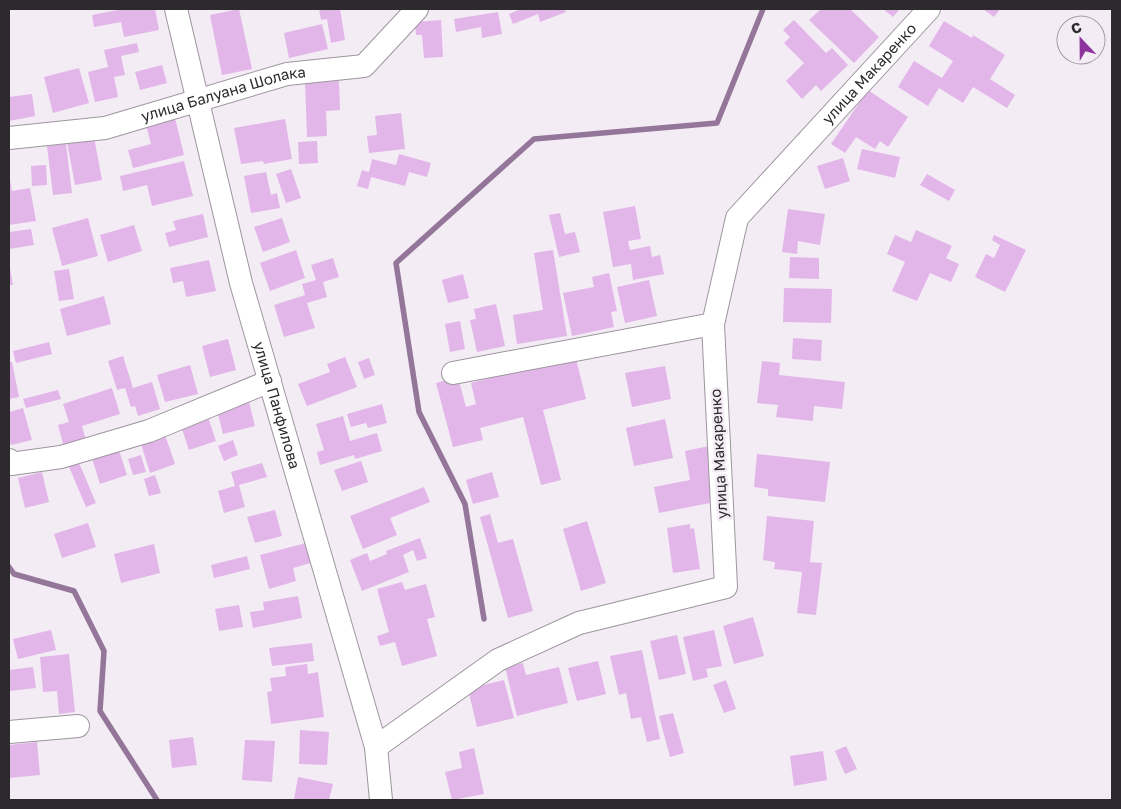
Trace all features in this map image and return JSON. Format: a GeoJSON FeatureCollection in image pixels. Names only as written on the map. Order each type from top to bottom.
{"type":"FeatureCollection","features":[{"type":"Feature","properties":{"kind":"street","name":"улица Панфилова"},"geometry":{"type":"LineString","coordinates":[[176,9],[241,283],[376,747],[381,800]]}},
{"type":"Feature","properties":{"kind":"street","name":"улица Балуана Шолака"},"geometry":{"type":"LineString","coordinates":[[9,138],[105,128],[287,74],[364,66],[417,9]]}},
{"type":"Feature","properties":{"kind":"street","name":"улица Макаренко"},"geometry":{"type":"LineString","coordinates":[[376,747],[498,660],[579,623],[726,587],[712,324],[737,218],[929,9]]}},
{"type":"Feature","properties":{"kind":"street"},"geometry":{"type":"LineString","coordinates":[[453,373],[712,324]]}},
{"type":"Feature","properties":{"kind":"street"},"geometry":{"type":"LineString","coordinates":[[9,460],[12,464],[61,457],[149,431],[270,382]]}},
{"type":"Feature","properties":{"kind":"street"},"geometry":{"type":"LineString","coordinates":[[9,732],[78,726]]}},
{"type":"Feature","properties":{"kind":"building"},"geometry":{"type":"Polygon","coordinates":[[[123,9],[155,9],[159,30],[124,37],[121,22],[94,27],[92,15],[123,9]]]}},
{"type":"Feature","properties":{"kind":"building"},"geometry":{"type":"Polygon","coordinates":[[[239,9],[252,69],[222,75],[210,15],[239,9]]]}},
{"type":"Feature","properties":{"kind":"building"},"geometry":{"type":"Polygon","coordinates":[[[319,9],[340,9],[345,40],[331,43],[327,19],[321,20],[319,9]]]}},
{"type":"Feature","properties":{"kind":"building"},"geometry":{"type":"Polygon","coordinates":[[[521,9],[565,9],[566,12],[540,22],[538,14],[513,24],[509,14],[521,9]]]}},
{"type":"Feature","properties":{"kind":"building"},"geometry":{"type":"Polygon","coordinates":[[[821,9],[850,9],[879,37],[854,63],[809,20],[821,9]]]}},
{"type":"Feature","properties":{"kind":"building"},"geometry":{"type":"Polygon","coordinates":[[[883,9],[900,9],[893,17],[883,9]]]}},
{"type":"Feature","properties":{"kind":"building"},"geometry":{"type":"Polygon","coordinates":[[[983,9],[1000,9],[994,17],[983,9]]]}},
{"type":"Feature","properties":{"kind":"building"},"geometry":{"type":"Polygon","coordinates":[[[498,12],[502,34],[482,38],[481,27],[456,32],[454,19],[498,12]]]}},
{"type":"Feature","properties":{"kind":"building"},"geometry":{"type":"Polygon","coordinates":[[[441,20],[443,57],[424,58],[422,35],[416,35],[415,22],[441,20]]]}},
{"type":"Feature","properties":{"kind":"building"},"geometry":{"type":"Polygon","coordinates":[[[794,20],[826,53],[832,48],[848,65],[821,91],[816,85],[802,99],[786,81],[804,63],[784,43],[790,37],[783,30],[794,20]]]}},
{"type":"Feature","properties":{"kind":"building"},"geometry":{"type":"Polygon","coordinates":[[[944,21],[972,38],[973,35],[1005,55],[990,79],[1015,95],[1007,108],[973,87],[963,103],[939,88],[928,106],[898,87],[914,61],[942,78],[953,61],[929,46],[944,21]]]}},
{"type":"Feature","properties":{"kind":"building"},"geometry":{"type":"Polygon","coordinates":[[[322,24],[328,49],[289,58],[284,33],[322,24]]]}},
{"type":"Feature","properties":{"kind":"building"},"geometry":{"type":"Polygon","coordinates":[[[137,43],[139,52],[121,56],[125,75],[114,77],[118,97],[95,102],[88,72],[108,67],[104,50],[137,43]]]}},
{"type":"Feature","properties":{"kind":"building"},"geometry":{"type":"Polygon","coordinates":[[[162,65],[167,83],[140,90],[135,72],[162,65]]]}},
{"type":"Feature","properties":{"kind":"building"},"geometry":{"type":"Polygon","coordinates":[[[79,68],[89,103],[53,113],[44,77],[79,68]]]}},
{"type":"Feature","properties":{"kind":"building"},"geometry":{"type":"Polygon","coordinates":[[[339,81],[340,110],[326,111],[327,136],[307,137],[305,82],[339,81]]]}},
{"type":"Feature","properties":{"kind":"building"},"geometry":{"type":"Polygon","coordinates":[[[868,90],[908,117],[888,147],[880,141],[875,149],[856,137],[845,153],[831,144],[868,90]]]}},
{"type":"Feature","properties":{"kind":"building"},"geometry":{"type":"Polygon","coordinates":[[[32,94],[35,116],[9,121],[9,97],[32,94]]]}},
{"type":"Feature","properties":{"kind":"building"},"geometry":{"type":"Polygon","coordinates":[[[401,113],[405,149],[369,153],[367,136],[377,135],[375,116],[401,113]]]}},
{"type":"Feature","properties":{"kind":"building"},"geometry":{"type":"Polygon","coordinates":[[[175,118],[184,155],[133,168],[128,150],[151,144],[146,125],[175,118]]]}},
{"type":"Feature","properties":{"kind":"building"},"geometry":{"type":"Polygon","coordinates":[[[285,119],[292,159],[264,164],[263,161],[241,164],[234,128],[285,119]]]}},
{"type":"Feature","properties":{"kind":"building"},"geometry":{"type":"Polygon","coordinates":[[[94,137],[102,180],[75,185],[67,142],[94,137]]]}},
{"type":"Feature","properties":{"kind":"building"},"geometry":{"type":"Polygon","coordinates":[[[317,141],[318,163],[299,164],[298,142],[317,141]]]}},
{"type":"Feature","properties":{"kind":"building"},"geometry":{"type":"Polygon","coordinates":[[[66,144],[72,193],[53,195],[47,146],[66,144]]]}},
{"type":"Feature","properties":{"kind":"building"},"geometry":{"type":"Polygon","coordinates":[[[862,149],[900,157],[895,178],[857,169],[862,149]]]}},
{"type":"Feature","properties":{"kind":"building"},"geometry":{"type":"Polygon","coordinates":[[[399,154],[431,163],[427,177],[409,172],[405,186],[371,177],[368,189],[357,186],[362,170],[369,172],[372,159],[396,165],[399,154]]]}},
{"type":"Feature","properties":{"kind":"building"},"geometry":{"type":"Polygon","coordinates":[[[843,158],[850,181],[825,189],[817,166],[843,158]]]}},
{"type":"Feature","properties":{"kind":"building"},"geometry":{"type":"Polygon","coordinates":[[[184,161],[193,196],[152,206],[147,185],[123,191],[120,176],[184,161]]]}},
{"type":"Feature","properties":{"kind":"building"},"geometry":{"type":"Polygon","coordinates":[[[46,165],[47,185],[32,186],[31,166],[46,165]]]}},
{"type":"Feature","properties":{"kind":"building"},"geometry":{"type":"Polygon","coordinates":[[[291,169],[301,198],[286,203],[276,174],[291,169]]]}},
{"type":"Feature","properties":{"kind":"building"},"geometry":{"type":"Polygon","coordinates":[[[266,172],[271,195],[277,193],[280,208],[251,213],[244,176],[266,172]]]}},
{"type":"Feature","properties":{"kind":"building"},"geometry":{"type":"Polygon","coordinates":[[[9,174],[12,191],[30,188],[36,221],[9,225],[9,174]]]}},
{"type":"Feature","properties":{"kind":"building"},"geometry":{"type":"Polygon","coordinates":[[[927,174],[955,190],[949,201],[920,185],[927,174]]]}},
{"type":"Feature","properties":{"kind":"building"},"geometry":{"type":"Polygon","coordinates":[[[635,206],[641,239],[628,241],[630,250],[650,246],[652,257],[660,255],[664,274],[633,280],[631,264],[613,267],[603,212],[635,206]]]}},
{"type":"Feature","properties":{"kind":"building"},"geometry":{"type":"Polygon","coordinates":[[[788,209],[825,214],[820,245],[798,241],[797,254],[782,252],[788,209]]]}},
{"type":"Feature","properties":{"kind":"building"},"geometry":{"type":"Polygon","coordinates":[[[560,213],[565,234],[575,232],[580,252],[559,257],[549,215],[560,213]]]}},
{"type":"Feature","properties":{"kind":"building"},"geometry":{"type":"Polygon","coordinates":[[[203,214],[208,237],[169,247],[165,233],[176,230],[173,221],[203,214]]]}},
{"type":"Feature","properties":{"kind":"building"},"geometry":{"type":"Polygon","coordinates":[[[88,218],[98,256],[62,266],[52,228],[88,218]]]}},
{"type":"Feature","properties":{"kind":"building"},"geometry":{"type":"Polygon","coordinates":[[[282,218],[290,242],[263,252],[254,227],[282,218]]]}},
{"type":"Feature","properties":{"kind":"building"},"geometry":{"type":"Polygon","coordinates":[[[134,225],[142,251],[108,262],[100,235],[134,225]]]}},
{"type":"Feature","properties":{"kind":"building"},"geometry":{"type":"Polygon","coordinates":[[[31,229],[34,245],[9,249],[9,232],[31,229]]]}},
{"type":"Feature","properties":{"kind":"building"},"geometry":{"type":"Polygon","coordinates":[[[916,230],[952,246],[946,258],[959,264],[951,282],[930,273],[917,301],[892,291],[905,262],[887,254],[895,235],[911,242],[916,230]]]}},
{"type":"Feature","properties":{"kind":"building"},"geometry":{"type":"Polygon","coordinates":[[[994,235],[1026,250],[1005,292],[975,277],[986,254],[994,258],[1000,245],[992,240],[994,235]]]}},
{"type":"Feature","properties":{"kind":"building"},"geometry":{"type":"Polygon","coordinates":[[[296,250],[305,278],[270,291],[260,263],[296,250]]]}},
{"type":"Feature","properties":{"kind":"building"},"geometry":{"type":"Polygon","coordinates":[[[553,250],[567,336],[517,344],[513,315],[543,310],[534,253],[553,250]]]}},
{"type":"Feature","properties":{"kind":"building"},"geometry":{"type":"Polygon","coordinates":[[[790,257],[819,258],[819,279],[789,278],[790,257]]]}},
{"type":"Feature","properties":{"kind":"building"},"geometry":{"type":"Polygon","coordinates":[[[333,258],[339,277],[323,282],[327,297],[307,303],[315,328],[284,337],[274,305],[305,295],[302,284],[316,280],[311,265],[333,258]]]}},
{"type":"Feature","properties":{"kind":"building"},"geometry":{"type":"Polygon","coordinates":[[[209,260],[216,291],[186,297],[183,281],[173,283],[170,268],[209,260]]]}},
{"type":"Feature","properties":{"kind":"building"},"geometry":{"type":"Polygon","coordinates":[[[9,262],[13,285],[9,285],[9,262]]]}},
{"type":"Feature","properties":{"kind":"building"},"geometry":{"type":"Polygon","coordinates":[[[69,269],[74,299],[59,301],[54,271],[69,269]]]}},
{"type":"Feature","properties":{"kind":"building"},"geometry":{"type":"Polygon","coordinates":[[[609,273],[617,311],[611,312],[614,327],[572,336],[563,293],[594,287],[592,277],[609,273]]]}},
{"type":"Feature","properties":{"kind":"building"},"geometry":{"type":"Polygon","coordinates":[[[463,274],[469,298],[448,303],[442,280],[463,274]]]}},
{"type":"Feature","properties":{"kind":"building"},"geometry":{"type":"Polygon","coordinates":[[[649,280],[657,316],[625,323],[617,287],[649,280]]]}},
{"type":"Feature","properties":{"kind":"building"},"geometry":{"type":"Polygon","coordinates":[[[784,288],[832,289],[831,323],[783,322],[784,288]]]}},
{"type":"Feature","properties":{"kind":"building"},"geometry":{"type":"Polygon","coordinates":[[[104,296],[111,324],[67,336],[60,309],[104,296]]]}},
{"type":"Feature","properties":{"kind":"building"},"geometry":{"type":"Polygon","coordinates":[[[496,304],[505,346],[477,352],[470,320],[476,319],[474,309],[496,304]]]}},
{"type":"Feature","properties":{"kind":"building"},"geometry":{"type":"Polygon","coordinates":[[[460,321],[465,349],[450,352],[445,324],[460,321]]]}},
{"type":"Feature","properties":{"kind":"building"},"geometry":{"type":"Polygon","coordinates":[[[793,338],[822,340],[821,361],[792,359],[793,338]]]}},
{"type":"Feature","properties":{"kind":"building"},"geometry":{"type":"Polygon","coordinates":[[[228,339],[236,370],[210,377],[202,346],[228,339]]]}},
{"type":"Feature","properties":{"kind":"building"},"geometry":{"type":"Polygon","coordinates":[[[49,342],[52,354],[16,363],[13,351],[49,342]]]}},
{"type":"Feature","properties":{"kind":"building"},"geometry":{"type":"Polygon","coordinates":[[[575,355],[586,399],[543,410],[561,480],[541,485],[523,417],[480,428],[483,440],[453,447],[436,383],[458,377],[466,407],[476,404],[471,383],[575,355]]]}},
{"type":"Feature","properties":{"kind":"building"},"geometry":{"type":"Polygon","coordinates":[[[123,356],[133,388],[152,382],[160,409],[138,416],[135,406],[131,407],[125,388],[117,390],[108,361],[123,356]]]}},
{"type":"Feature","properties":{"kind":"building"},"geometry":{"type":"Polygon","coordinates":[[[345,357],[357,387],[307,406],[298,384],[330,372],[327,364],[345,357]]]}},
{"type":"Feature","properties":{"kind":"building"},"geometry":{"type":"Polygon","coordinates":[[[369,358],[375,375],[364,379],[358,362],[369,358]]]}},
{"type":"Feature","properties":{"kind":"building"},"geometry":{"type":"Polygon","coordinates":[[[762,361],[780,363],[779,375],[845,382],[842,409],[814,406],[813,421],[776,417],[778,405],[757,403],[762,361]]]}},
{"type":"Feature","properties":{"kind":"building"},"geometry":{"type":"Polygon","coordinates":[[[9,362],[12,362],[19,397],[9,399],[9,362]]]}},
{"type":"Feature","properties":{"kind":"building"},"geometry":{"type":"Polygon","coordinates":[[[190,365],[198,394],[165,402],[157,375],[190,365]]]}},
{"type":"Feature","properties":{"kind":"building"},"geometry":{"type":"Polygon","coordinates":[[[665,366],[671,399],[632,407],[625,373],[665,366]]]}},
{"type":"Feature","properties":{"kind":"building"},"geometry":{"type":"Polygon","coordinates":[[[112,388],[120,414],[82,426],[86,440],[64,447],[58,425],[69,422],[63,404],[112,388]]]}},
{"type":"Feature","properties":{"kind":"building"},"geometry":{"type":"Polygon","coordinates":[[[58,390],[61,399],[26,408],[23,399],[58,390]]]}},
{"type":"Feature","properties":{"kind":"building"},"geometry":{"type":"Polygon","coordinates":[[[249,402],[255,426],[223,434],[217,410],[249,402]]]}},
{"type":"Feature","properties":{"kind":"building"},"geometry":{"type":"Polygon","coordinates":[[[382,404],[387,423],[368,428],[366,423],[351,427],[347,414],[382,404]]]}},
{"type":"Feature","properties":{"kind":"building"},"geometry":{"type":"Polygon","coordinates":[[[23,408],[32,440],[11,445],[9,437],[9,412],[23,408]]]}},
{"type":"Feature","properties":{"kind":"building"},"geometry":{"type":"Polygon","coordinates":[[[343,416],[350,441],[377,433],[382,451],[355,459],[354,455],[320,465],[317,452],[324,450],[316,424],[343,416]]]}},
{"type":"Feature","properties":{"kind":"building"},"geometry":{"type":"Polygon","coordinates":[[[208,417],[216,441],[189,450],[181,426],[208,417]]]}},
{"type":"Feature","properties":{"kind":"building"},"geometry":{"type":"Polygon","coordinates":[[[665,419],[673,458],[634,466],[626,428],[665,419]]]}},
{"type":"Feature","properties":{"kind":"building"},"geometry":{"type":"Polygon","coordinates":[[[164,432],[175,464],[150,473],[140,441],[164,432]]]}},
{"type":"Feature","properties":{"kind":"building"},"geometry":{"type":"Polygon","coordinates":[[[233,440],[238,455],[224,461],[218,446],[233,440]]]}},
{"type":"Feature","properties":{"kind":"building"},"geometry":{"type":"Polygon","coordinates":[[[117,444],[127,475],[100,484],[90,452],[117,444]]]}},
{"type":"Feature","properties":{"kind":"building"},"geometry":{"type":"Polygon","coordinates":[[[709,446],[715,502],[659,513],[654,487],[690,480],[685,451],[709,446]]]}},
{"type":"Feature","properties":{"kind":"building"},"geometry":{"type":"Polygon","coordinates":[[[757,454],[830,462],[825,502],[768,496],[768,489],[754,487],[757,454]]]}},
{"type":"Feature","properties":{"kind":"building"},"geometry":{"type":"Polygon","coordinates":[[[141,455],[146,472],[133,475],[128,459],[141,455]]]}},
{"type":"Feature","properties":{"kind":"building"},"geometry":{"type":"Polygon","coordinates":[[[77,458],[96,503],[86,507],[67,462],[77,458]]]}},
{"type":"Feature","properties":{"kind":"building"},"geometry":{"type":"Polygon","coordinates":[[[361,461],[368,482],[342,491],[334,470],[361,461]]]}},
{"type":"Feature","properties":{"kind":"building"},"geometry":{"type":"Polygon","coordinates":[[[262,463],[267,477],[239,485],[245,507],[224,513],[218,491],[235,486],[231,472],[262,463]]]}},
{"type":"Feature","properties":{"kind":"building"},"geometry":{"type":"Polygon","coordinates":[[[42,472],[49,502],[25,508],[18,478],[42,472]]]}},
{"type":"Feature","properties":{"kind":"building"},"geometry":{"type":"Polygon","coordinates":[[[492,472],[499,497],[473,504],[466,480],[492,472]]]}},
{"type":"Feature","properties":{"kind":"building"},"geometry":{"type":"Polygon","coordinates":[[[155,475],[161,493],[149,496],[144,479],[155,475]]]}},
{"type":"Feature","properties":{"kind":"building"},"geometry":{"type":"Polygon","coordinates":[[[424,487],[430,502],[390,518],[397,535],[363,549],[350,516],[424,487]]]}},
{"type":"Feature","properties":{"kind":"building"},"geometry":{"type":"Polygon","coordinates":[[[275,510],[282,536],[255,543],[247,517],[275,510]]]}},
{"type":"Feature","properties":{"kind":"building"},"geometry":{"type":"Polygon","coordinates":[[[490,514],[498,543],[513,539],[533,611],[508,618],[480,517],[490,514]]]}},
{"type":"Feature","properties":{"kind":"building"},"geometry":{"type":"Polygon","coordinates":[[[767,516],[814,521],[810,562],[822,563],[816,615],[797,613],[802,572],[774,569],[775,562],[763,560],[767,516]]]}},
{"type":"Feature","properties":{"kind":"building"},"geometry":{"type":"Polygon","coordinates":[[[587,521],[606,583],[581,591],[563,529],[587,521]]]}},
{"type":"Feature","properties":{"kind":"building"},"geometry":{"type":"Polygon","coordinates":[[[88,523],[96,547],[62,558],[54,534],[88,523]]]}},
{"type":"Feature","properties":{"kind":"building"},"geometry":{"type":"Polygon","coordinates":[[[690,524],[690,529],[694,528],[700,569],[673,573],[667,528],[690,524]]]}},
{"type":"Feature","properties":{"kind":"building"},"geometry":{"type":"Polygon","coordinates":[[[420,538],[427,558],[417,561],[413,550],[403,555],[409,572],[362,591],[350,560],[367,553],[370,561],[387,554],[386,551],[420,538]]]}},
{"type":"Feature","properties":{"kind":"building"},"geometry":{"type":"Polygon","coordinates":[[[306,543],[311,563],[293,568],[296,581],[269,589],[260,555],[306,543]]]}},
{"type":"Feature","properties":{"kind":"building"},"geometry":{"type":"Polygon","coordinates":[[[154,544],[160,573],[121,583],[114,554],[154,544]]]}},
{"type":"Feature","properties":{"kind":"building"},"geometry":{"type":"Polygon","coordinates":[[[247,556],[250,569],[214,578],[211,565],[247,556]]]}},
{"type":"Feature","properties":{"kind":"building"},"geometry":{"type":"Polygon","coordinates":[[[402,582],[405,590],[426,584],[435,617],[427,619],[437,656],[402,666],[395,642],[380,646],[377,636],[389,632],[377,589],[402,582]]]}},
{"type":"Feature","properties":{"kind":"building"},"geometry":{"type":"Polygon","coordinates":[[[298,596],[302,618],[253,628],[250,612],[264,610],[263,602],[298,596]]]}},
{"type":"Feature","properties":{"kind":"building"},"geometry":{"type":"Polygon","coordinates":[[[239,605],[243,627],[219,631],[215,609],[239,605]]]}},
{"type":"Feature","properties":{"kind":"building"},"geometry":{"type":"Polygon","coordinates":[[[753,617],[764,656],[734,664],[723,626],[753,617]]]}},
{"type":"Feature","properties":{"kind":"building"},"geometry":{"type":"Polygon","coordinates":[[[51,630],[56,650],[18,659],[13,639],[51,630]]]}},
{"type":"Feature","properties":{"kind":"building"},"geometry":{"type":"Polygon","coordinates":[[[714,630],[722,666],[706,669],[708,677],[693,681],[683,637],[714,630]]]}},
{"type":"Feature","properties":{"kind":"building"},"geometry":{"type":"Polygon","coordinates":[[[677,635],[686,674],[659,680],[650,641],[677,635]]]}},
{"type":"Feature","properties":{"kind":"building"},"geometry":{"type":"Polygon","coordinates":[[[312,643],[314,661],[272,666],[269,648],[312,643]]]}},
{"type":"Feature","properties":{"kind":"building"},"geometry":{"type":"Polygon","coordinates":[[[642,650],[660,739],[647,742],[641,717],[631,719],[626,693],[619,695],[610,656],[642,650]]]}},
{"type":"Feature","properties":{"kind":"building"},"geometry":{"type":"Polygon","coordinates":[[[69,654],[75,712],[59,714],[57,691],[43,692],[40,657],[69,654]]]}},
{"type":"Feature","properties":{"kind":"building"},"geometry":{"type":"Polygon","coordinates":[[[598,661],[606,694],[577,701],[568,668],[598,661]]]}},
{"type":"Feature","properties":{"kind":"building"},"geometry":{"type":"Polygon","coordinates":[[[523,663],[526,675],[559,667],[568,703],[517,716],[505,667],[523,663]]]}},
{"type":"Feature","properties":{"kind":"building"},"geometry":{"type":"Polygon","coordinates":[[[307,664],[308,674],[318,672],[324,717],[271,724],[267,692],[272,691],[270,678],[286,676],[285,667],[307,664]]]}},
{"type":"Feature","properties":{"kind":"building"},"geometry":{"type":"Polygon","coordinates":[[[33,667],[36,688],[9,691],[9,670],[33,667]]]}},
{"type":"Feature","properties":{"kind":"building"},"geometry":{"type":"Polygon","coordinates":[[[504,680],[514,718],[477,727],[468,689],[504,680]]]}},
{"type":"Feature","properties":{"kind":"building"},"geometry":{"type":"Polygon","coordinates":[[[726,680],[736,709],[724,713],[713,685],[726,680]]]}},
{"type":"Feature","properties":{"kind":"building"},"geometry":{"type":"Polygon","coordinates":[[[673,713],[684,753],[670,757],[659,716],[673,713]]]}},
{"type":"Feature","properties":{"kind":"building"},"geometry":{"type":"Polygon","coordinates":[[[300,730],[329,732],[327,765],[299,764],[300,730]]]}},
{"type":"Feature","properties":{"kind":"building"},"geometry":{"type":"Polygon","coordinates":[[[193,737],[197,765],[172,768],[169,740],[193,737]]]}},
{"type":"Feature","properties":{"kind":"building"},"geometry":{"type":"Polygon","coordinates":[[[245,740],[275,741],[272,782],[242,780],[245,740]]]}},
{"type":"Feature","properties":{"kind":"building"},"geometry":{"type":"Polygon","coordinates":[[[37,742],[40,775],[9,778],[9,745],[37,742]]]}},
{"type":"Feature","properties":{"kind":"building"},"geometry":{"type":"Polygon","coordinates":[[[846,746],[857,769],[845,774],[835,751],[846,746]]]}},
{"type":"Feature","properties":{"kind":"building"},"geometry":{"type":"Polygon","coordinates":[[[474,748],[484,794],[452,800],[445,772],[462,768],[459,752],[474,748]]]}},
{"type":"Feature","properties":{"kind":"building"},"geometry":{"type":"Polygon","coordinates":[[[823,751],[827,780],[794,786],[790,756],[823,751]]]}},
{"type":"Feature","properties":{"kind":"building"},"geometry":{"type":"Polygon","coordinates":[[[298,777],[333,784],[329,800],[294,800],[298,777]]]}},
{"type":"Feature","properties":{"kind":"waterway"},"geometry":{"type":"LineString","coordinates":[[484,619],[465,504],[419,412],[396,263],[534,139],[717,123],[763,9]]}},
{"type":"Feature","properties":{"kind":"waterway"},"geometry":{"type":"LineString","coordinates":[[9,567],[14,574],[74,591],[104,651],[100,711],[157,800]]}}]}
